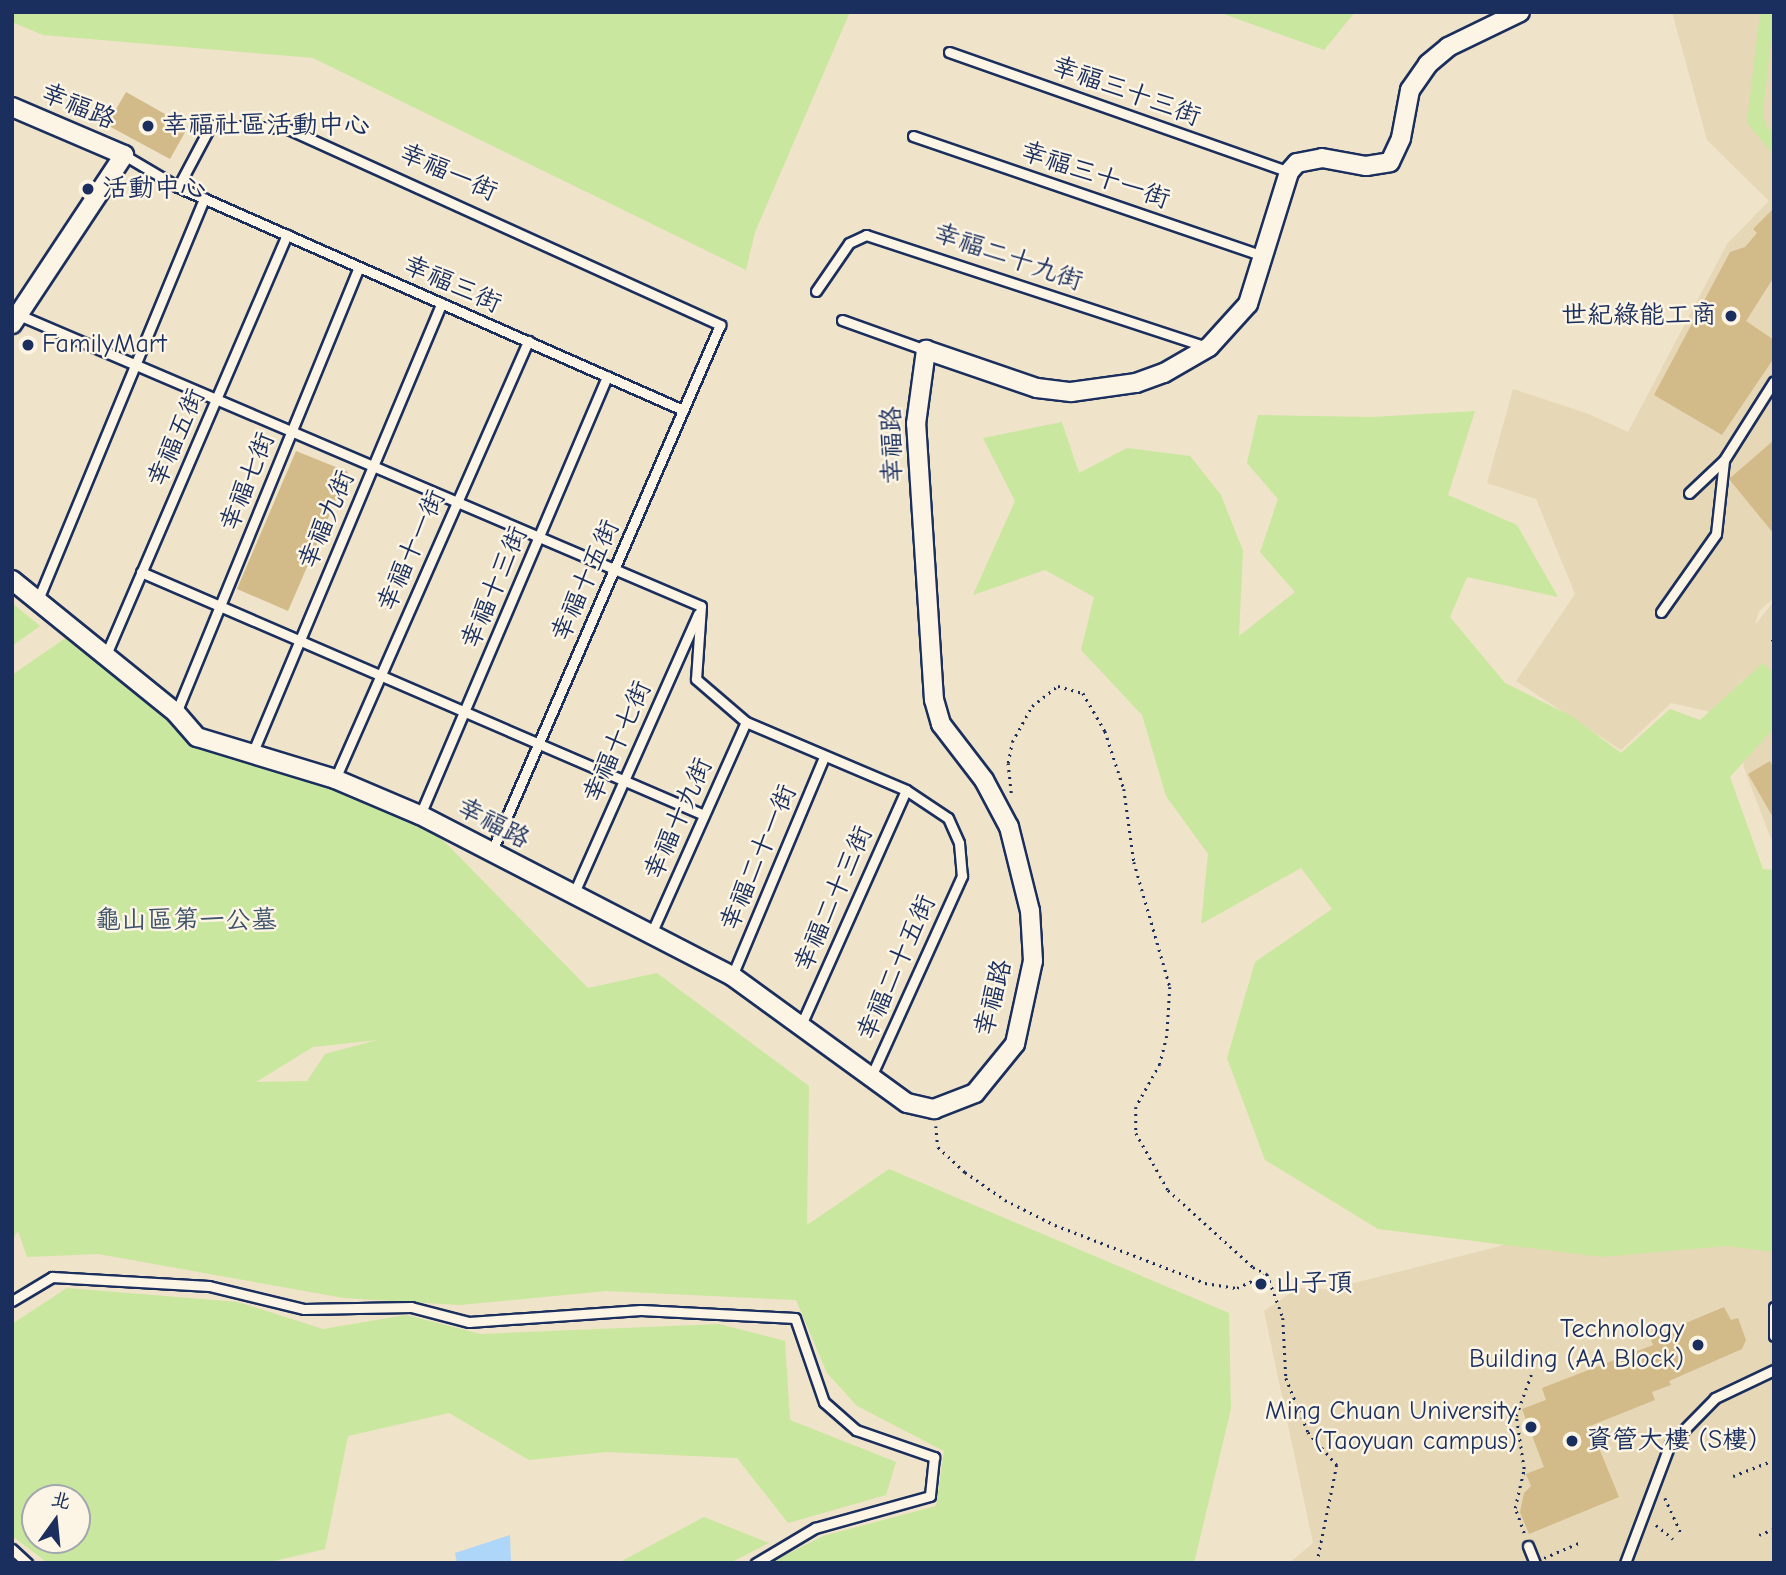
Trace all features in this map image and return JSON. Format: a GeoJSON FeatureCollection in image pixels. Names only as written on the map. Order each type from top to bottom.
{"type":"FeatureCollection","features":[{"type":"Feature","properties":{"kind":"street"},"geometry":{"type":"LineString","coordinates":[[926,350],[1037,388],[1071,393],[1136,383],[1209,348],[1248,304],[1289,172],[1307,158],[1366,166],[1390,162],[1401,138],[1410,90],[1428,64],[1448,47],[1520,12]]}},
{"type":"Feature","properties":{"kind":"street","name":"幸福路"},"geometry":{"type":"LineString","coordinates":[[12,107],[124,155]]}},
{"type":"Feature","properties":{"kind":"street"},"geometry":{"type":"LineString","coordinates":[[15,320],[124,155]]}},
{"type":"Feature","properties":{"kind":"street","name":"幸福路"},"geometry":{"type":"LineString","coordinates":[[12,580],[36,604],[176,713],[197,737],[335,779],[420,815],[732,976],[907,1103],[934,1109],[975,1093],[1015,1044],[1029,990],[1030,911],[1009,827],[984,780],[941,724],[934,700],[916,425],[926,350]]}},
{"type":"Feature","properties":{"kind":"lane","name":"幸福三十三街"},"geometry":{"type":"LineString","coordinates":[[949,52],[1289,172]]}},
{"type":"Feature","properties":{"kind":"lane","name":"幸福一街"},"geometry":{"type":"LineString","coordinates":[[178,187],[211,125],[286,128],[720,326]]}},
{"type":"Feature","properties":{"kind":"lane","name":"幸福三十一街"},"geometry":{"type":"LineString","coordinates":[[913,136],[1264,256]]}},
{"type":"Feature","properties":{"kind":"lane","name":"幸福三街"},"geometry":{"type":"LineString","coordinates":[[124,155],[178,187],[683,410]]}},
{"type":"Feature","properties":{"kind":"lane"},"geometry":{"type":"LineString","coordinates":[[36,604],[204,198]]}},
{"type":"Feature","properties":{"kind":"lane","name":"幸福二十九街"},"geometry":{"type":"LineString","coordinates":[[817,291],[849,243],[866,234],[1209,348]]}},
{"type":"Feature","properties":{"kind":"lane","name":"幸福五街"},"geometry":{"type":"LineString","coordinates":[[105,657],[287,235]]}},
{"type":"Feature","properties":{"kind":"lane","name":"幸福七街"},"geometry":{"type":"LineString","coordinates":[[176,713],[359,267]]}},
{"type":"Feature","properties":{"kind":"lane","name":"幸福九街"},"geometry":{"type":"LineString","coordinates":[[252,754],[442,303]]}},
{"type":"Feature","properties":{"kind":"lane"},"geometry":{"type":"LineString","coordinates":[[15,320],[136,365],[292,430],[701,606],[696,678],[746,722],[906,790]]}},
{"type":"Feature","properties":{"kind":"lane"},"geometry":{"type":"LineString","coordinates":[[842,320],[926,350]]}},
{"type":"Feature","properties":{"kind":"lane","name":"幸福十五街"},"geometry":{"type":"LineString","coordinates":[[491,853],[720,326]]}},
{"type":"Feature","properties":{"kind":"lane","name":"幸福十一街"},"geometry":{"type":"LineString","coordinates":[[335,779],[528,341]]}},
{"type":"Feature","properties":{"kind":"lane","name":"幸福十三街"},"geometry":{"type":"LineString","coordinates":[[420,815],[607,376]]}},
{"type":"Feature","properties":{"kind":"lane"},"geometry":{"type":"LineString","coordinates":[[1689,493],[1724,460],[1774,381]]}},
{"type":"Feature","properties":{"kind":"lane"},"geometry":{"type":"LineString","coordinates":[[1661,612],[1716,534],[1724,460]]}},
{"type":"Feature","properties":{"kind":"lane"},"geometry":{"type":"LineString","coordinates":[[141,572],[704,816]]}},
{"type":"Feature","properties":{"kind":"lane","name":"幸福十七街"},"geometry":{"type":"LineString","coordinates":[[573,895],[701,606]]}},
{"type":"Feature","properties":{"kind":"lane","name":"幸福十九街"},"geometry":{"type":"LineString","coordinates":[[651,934],[746,722]]}},
{"type":"Feature","properties":{"kind":"lane","name":"幸福二十一街"},"geometry":{"type":"LineString","coordinates":[[732,976],[824,757]]}},
{"type":"Feature","properties":{"kind":"lane","name":"幸福二十五街"},"geometry":{"type":"LineString","coordinates":[[871,1077],[962,876],[959,843],[948,818],[906,790]]}},
{"type":"Feature","properties":{"kind":"lane","name":"幸福二十三街"},"geometry":{"type":"LineString","coordinates":[[801,1025],[906,790]]}},
{"type":"Feature","properties":{"kind":"lane"},"geometry":{"type":"LineString","coordinates":[[12,1301],[52,1277],[209,1286],[304,1309],[411,1307],[469,1322],[641,1310],[795,1318],[824,1402],[856,1430],[934,1457],[930,1496],[815,1528],[756,1563]]}},
{"type":"Feature","properties":{"kind":"lane"},"geometry":{"type":"LineString","coordinates":[[1774,1307],[1774,1336]]}},
{"type":"Feature","properties":{"kind":"lane"},"geometry":{"type":"LineString","coordinates":[[1625,1563],[1670,1444],[1715,1398],[1774,1370]]}},
{"type":"Feature","properties":{"kind":"lane"},"geometry":{"type":"LineString","coordinates":[[1528,1546],[1535,1562]]}},
{"type":"Feature","properties":{"kind":"lane"},"geometry":{"type":"LineString","coordinates":[[12,1549],[27,1563]]}},
{"type":"Feature","properties":{"kind":"path"},"geometry":{"type":"LineString","coordinates":[[1009,827],[1014,802],[1009,785],[1012,742],[1042,694],[1058,686],[1072,688],[1083,694],[1095,710],[1113,754],[1132,824],[1134,862],[1170,987],[1167,1036],[1160,1063],[1136,1107],[1136,1133],[1168,1190],[1253,1267],[1267,1274],[1283,1318],[1286,1378],[1308,1432],[1337,1465],[1317,1563]]}},
{"type":"Feature","properties":{"kind":"path"},"geometry":{"type":"LineString","coordinates":[[934,1109],[938,1147],[1005,1200],[1055,1225],[1205,1283],[1237,1289],[1267,1274]]}},
{"type":"Feature","properties":{"kind":"path"},"geometry":{"type":"LineString","coordinates":[[1528,1546],[1515,1508],[1524,1469],[1516,1416],[1531,1375]]}},
{"type":"Feature","properties":{"kind":"path"},"geometry":{"type":"LineString","coordinates":[[1733,1476],[1774,1460]]}},
{"type":"Feature","properties":{"kind":"path"},"geometry":{"type":"LineString","coordinates":[[1665,1498],[1682,1535]]}},
{"type":"Feature","properties":{"kind":"path"},"geometry":{"type":"LineString","coordinates":[[1656,1525],[1673,1539]]}},
{"type":"Feature","properties":{"kind":"path"},"geometry":{"type":"LineString","coordinates":[[1759,1535],[1774,1529]]}},
{"type":"Feature","properties":{"kind":"path"},"geometry":{"type":"LineString","coordinates":[[1535,1562],[1581,1542]]}},
{"type":"Feature","properties":{"kind":"shaded area","name":"世紀綠能工商"},"geometry":{"type":"Polygon","coordinates":[[[1672,12],[1774,12],[1774,598],[1759,611],[1755,625],[1774,601],[1774,847],[1744,768],[1736,701],[1742,674],[1729,716],[1671,703],[1621,750],[1516,681],[1575,594],[1536,499],[1487,483],[1513,389],[1589,414],[1628,432],[1727,244],[1769,201],[1707,140],[1672,12]]]}},
{"type":"Feature","properties":{"kind":"shaded area","name":"Ming Chuan University (Taoyuan campus)"},"geometry":{"type":"Polygon","coordinates":[[[1774,1099],[1774,1563],[1289,1563],[1313,1543],[1264,1311],[1298,1288],[1330,1289],[1497,1247],[1627,1195],[1774,1099]]]}},
{"type":"Feature","properties":{"kind":"green space"},"geometry":{"type":"Polygon","coordinates":[[[12,12],[850,12],[755,232],[746,270],[313,58],[43,35],[12,22],[12,12]]]}},
{"type":"Feature","properties":{"kind":"green space"},"geometry":{"type":"Polygon","coordinates":[[[1218,12],[1355,12],[1324,50],[1218,12]]]}},
{"type":"Feature","properties":{"kind":"green space"},"geometry":{"type":"Polygon","coordinates":[[[1760,12],[1774,12],[1763,113],[1766,126],[1774,134],[1774,155],[1747,123],[1760,12]]]}},
{"type":"Feature","properties":{"kind":"green space"},"geometry":{"type":"Polygon","coordinates":[[[1475,411],[1448,495],[1517,525],[1558,597],[1467,577],[1450,617],[1505,683],[1573,717],[1621,753],[1670,709],[1700,720],[1763,663],[1774,674],[1774,728],[1730,777],[1763,869],[1774,870],[1774,1252],[1727,1246],[1602,1257],[1378,1229],[1265,1160],[1227,1058],[1255,962],[1332,909],[1301,868],[1201,924],[1208,854],[1166,796],[1142,715],[1081,650],[1094,597],[1045,570],[973,595],[1015,501],[983,438],[1062,422],[1079,473],[1127,448],[1190,456],[1221,495],[1243,551],[1239,636],[1295,592],[1260,552],[1278,499],[1247,463],[1258,415],[1372,417],[1475,411]]]}},
{"type":"Feature","properties":{"kind":"green space"},"geometry":{"type":"Polygon","coordinates":[[[12,603],[40,626],[12,646],[12,603]]]}},
{"type":"Feature","properties":{"kind":"green space","name":"龜山區第一公墓"},"geometry":{"type":"Polygon","coordinates":[[[67,637],[172,717],[431,828],[588,988],[657,973],[809,1086],[807,1225],[889,1169],[1229,1313],[1231,1409],[1194,1563],[770,1563],[823,1536],[936,1506],[944,1451],[857,1406],[827,1373],[796,1300],[606,1291],[460,1305],[344,1298],[98,1254],[27,1257],[18,1231],[12,1240],[12,675],[67,637]],[[377,1040],[313,1047],[256,1082],[307,1081],[325,1054],[377,1040]]]}},
{"type":"Feature","properties":{"kind":"green space"},"geometry":{"type":"Polygon","coordinates":[[[67,1288],[238,1302],[323,1329],[406,1315],[481,1334],[719,1324],[785,1341],[790,1420],[896,1462],[886,1495],[788,1523],[737,1458],[606,1452],[529,1460],[449,1413],[348,1436],[325,1549],[266,1563],[48,1563],[36,1554],[91,1554],[91,1484],[21,1484],[21,1543],[12,1536],[12,1324],[67,1288]]]}},
{"type":"Feature","properties":{"kind":"green space"},"geometry":{"type":"Polygon","coordinates":[[[704,1517],[769,1543],[730,1563],[618,1563],[704,1517]]]}},
{"type":"Feature","properties":{"kind":"water"},"geometry":{"type":"Polygon","coordinates":[[[510,1535],[511,1563],[457,1563],[455,1553],[510,1535]]]}},
{"type":"Feature","properties":{"kind":"building","name":"幸福社區活動中心"},"geometry":{"type":"Polygon","coordinates":[[[126,92],[188,127],[170,159],[107,125],[126,92]]]}},
{"type":"Feature","properties":{"kind":"building"},"geometry":{"type":"Polygon","coordinates":[[[1774,208],[1774,277],[1746,321],[1774,340],[1774,358],[1722,435],[1654,395],[1730,252],[1745,247],[1757,233],[1753,229],[1774,208]]]}},
{"type":"Feature","properties":{"kind":"building"},"geometry":{"type":"Polygon","coordinates":[[[1774,440],[1774,534],[1729,479],[1774,440]]]}},
{"type":"Feature","properties":{"kind":"building"},"geometry":{"type":"Polygon","coordinates":[[[296,451],[348,472],[288,611],[237,589],[296,451]]]}},
{"type":"Feature","properties":{"kind":"building"},"geometry":{"type":"Polygon","coordinates":[[[1770,761],[1774,769],[1774,819],[1748,774],[1770,761]]]}},
{"type":"Feature","properties":{"kind":"building","name":"資管大樓 (S樓)"},"geometry":{"type":"Polygon","coordinates":[[[1724,1307],[1731,1320],[1738,1318],[1746,1340],[1742,1349],[1669,1381],[1671,1385],[1652,1392],[1655,1400],[1590,1426],[1619,1497],[1529,1534],[1520,1512],[1524,1493],[1531,1486],[1526,1474],[1544,1467],[1522,1409],[1546,1400],[1542,1388],[1653,1345],[1650,1338],[1724,1307]]]}},
{"type":"Feature","properties":{"kind":"place","name":"幸福社區活動中心"},"geometry":{"type":"Point","coordinates":[148,126]}},
{"type":"Feature","properties":{"kind":"place","name":"活動中心"},"geometry":{"type":"Point","coordinates":[88,189]}},
{"type":"Feature","properties":{"kind":"place","name":"世紀綠能工商"},"geometry":{"type":"Point","coordinates":[1731,316]}},
{"type":"Feature","properties":{"kind":"place","name":"FamilyMart"},"geometry":{"type":"Point","coordinates":[28,345]}},
{"type":"Feature","properties":{"kind":"place","name":"山子頂"},"geometry":{"type":"Point","coordinates":[1261,1284]}},
{"type":"Feature","properties":{"kind":"place","name":"Technology Building (AA Block)"},"geometry":{"type":"Point","coordinates":[1698,1345]}},
{"type":"Feature","properties":{"kind":"place","name":"Ming Chuan University (Taoyuan campus)"},"geometry":{"type":"Point","coordinates":[1531,1427]}},
{"type":"Feature","properties":{"kind":"place","name":"資管大樓 (S樓)"},"geometry":{"type":"Point","coordinates":[1572,1441]}}]}
